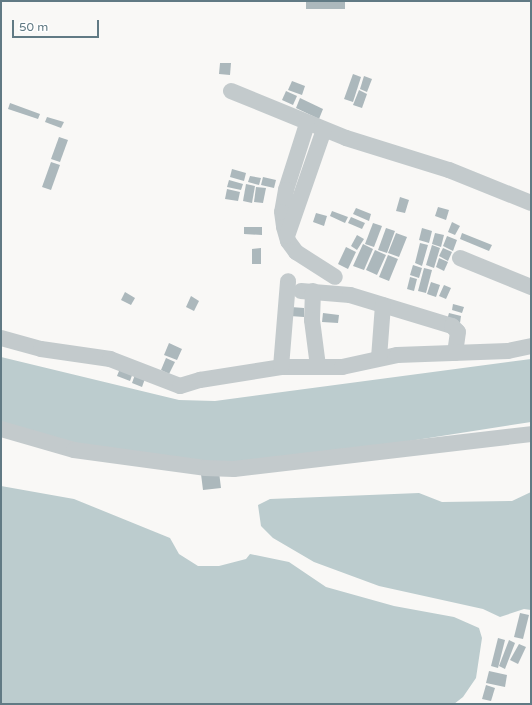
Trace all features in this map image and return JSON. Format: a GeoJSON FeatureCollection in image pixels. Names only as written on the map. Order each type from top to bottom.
{"type":"FeatureCollection","features":[{"type":"Feature","properties":{"kind":"street"},"geometry":{"type":"LineString","coordinates":[[231,91],[307,124],[449,170],[531,203]]}},
{"type":"Feature","properties":{"kind":"street"},"geometry":{"type":"LineString","coordinates":[[307,124],[286,190],[282,212],[287,236],[296,252],[335,277]]}},
{"type":"Feature","properties":{"kind":"street"},"geometry":{"type":"LineString","coordinates":[[287,236],[324,130]]}},
{"type":"Feature","properties":{"kind":"street"},"geometry":{"type":"LineString","coordinates":[[460,258],[531,287]]}},
{"type":"Feature","properties":{"kind":"street"},"geometry":{"type":"LineString","coordinates":[[301,288],[350,295],[456,328],[455,353]]}},
{"type":"Feature","properties":{"kind":"street"},"geometry":{"type":"LineString","coordinates":[[301,288],[312,320],[318,366]]}},
{"type":"Feature","properties":{"kind":"street"},"geometry":{"type":"LineString","coordinates":[[281,366],[301,288]]}},
{"type":"Feature","properties":{"kind":"street"},"geometry":{"type":"LineString","coordinates":[[379,358],[383,306]]}},
{"type":"Feature","properties":{"kind":"street"},"geometry":{"type":"LineString","coordinates":[[1,338],[41,349],[110,360],[180,386],[200,380],[281,366],[342,367],[379,358],[508,351],[531,346]]}},
{"type":"Feature","properties":{"kind":"street"},"geometry":{"type":"LineString","coordinates":[[1,429],[74,450],[205,468],[234,469],[531,434]]}},
{"type":"Feature","properties":{"kind":"shaded area"},"geometry":{"type":"Polygon","coordinates":[[[1,357],[179,400],[215,401],[531,359],[531,422],[403,442],[221,464],[88,448],[1,423],[1,357]]]}},
{"type":"Feature","properties":{"kind":"shaded area"},"geometry":{"type":"Polygon","coordinates":[[[1,486],[74,499],[170,538],[179,554],[198,566],[219,566],[246,559],[250,554],[289,562],[326,587],[394,606],[454,617],[479,628],[482,638],[476,678],[463,697],[454,704],[1,704],[1,486]]]}},
{"type":"Feature","properties":{"kind":"shaded area"},"geometry":{"type":"Polygon","coordinates":[[[531,492],[531,610],[524,609],[500,617],[483,609],[379,586],[314,562],[273,538],[261,526],[258,505],[270,499],[419,493],[442,502],[512,501],[531,492]]]}},
{"type":"Feature","properties":{"kind":"building"},"geometry":{"type":"Polygon","coordinates":[[[306,1],[345,1],[345,9],[306,9],[306,1]]]}},
{"type":"Feature","properties":{"kind":"building"},"geometry":{"type":"Polygon","coordinates":[[[220,63],[231,63],[230,75],[219,74],[220,63]]]}},
{"type":"Feature","properties":{"kind":"building"},"geometry":{"type":"Polygon","coordinates":[[[353,74],[361,77],[353,102],[344,99],[353,74]]]}},
{"type":"Feature","properties":{"kind":"building"},"geometry":{"type":"Polygon","coordinates":[[[364,76],[372,79],[367,92],[360,89],[364,76]]]}},
{"type":"Feature","properties":{"kind":"building"},"geometry":{"type":"Polygon","coordinates":[[[292,81],[305,86],[302,95],[288,90],[292,81]]]}},
{"type":"Feature","properties":{"kind":"building"},"geometry":{"type":"Polygon","coordinates":[[[359,90],[367,94],[362,108],[353,105],[359,90]]]}},
{"type":"Feature","properties":{"kind":"building"},"geometry":{"type":"Polygon","coordinates":[[[286,91],[297,96],[293,105],[282,100],[286,91]]]}},
{"type":"Feature","properties":{"kind":"building"},"geometry":{"type":"Polygon","coordinates":[[[300,98],[323,109],[319,119],[296,108],[300,98]]]}},
{"type":"Feature","properties":{"kind":"building"},"geometry":{"type":"Polygon","coordinates":[[[10,103],[40,114],[38,119],[8,109],[10,103]]]}},
{"type":"Feature","properties":{"kind":"building"},"geometry":{"type":"Polygon","coordinates":[[[47,117],[64,122],[61,128],[45,122],[47,117]]]}},
{"type":"Feature","properties":{"kind":"building"},"geometry":{"type":"Polygon","coordinates":[[[59,137],[68,140],[60,162],[51,159],[59,137]]]}},
{"type":"Feature","properties":{"kind":"building"},"geometry":{"type":"Polygon","coordinates":[[[51,162],[60,165],[51,190],[42,187],[51,162]]]}},
{"type":"Feature","properties":{"kind":"building"},"geometry":{"type":"Polygon","coordinates":[[[232,169],[246,173],[244,181],[230,177],[232,169]]]}},
{"type":"Feature","properties":{"kind":"building"},"geometry":{"type":"Polygon","coordinates":[[[250,176],[261,178],[259,185],[248,182],[250,176]]]}},
{"type":"Feature","properties":{"kind":"building"},"geometry":{"type":"Polygon","coordinates":[[[263,177],[276,180],[274,188],[261,185],[263,177]]]}},
{"type":"Feature","properties":{"kind":"building"},"geometry":{"type":"Polygon","coordinates":[[[229,180],[243,184],[241,190],[227,187],[229,180]]]}},
{"type":"Feature","properties":{"kind":"building"},"geometry":{"type":"Polygon","coordinates":[[[246,184],[255,186],[252,203],[243,201],[246,184]]]}},
{"type":"Feature","properties":{"kind":"building"},"geometry":{"type":"Polygon","coordinates":[[[256,187],[266,188],[263,203],[254,202],[256,187]]]}},
{"type":"Feature","properties":{"kind":"building"},"geometry":{"type":"Polygon","coordinates":[[[227,189],[240,192],[238,201],[225,199],[227,189]]]}},
{"type":"Feature","properties":{"kind":"building"},"geometry":{"type":"Polygon","coordinates":[[[400,197],[409,200],[405,213],[396,211],[400,197]]]}},
{"type":"Feature","properties":{"kind":"building"},"geometry":{"type":"Polygon","coordinates":[[[438,207],[449,210],[446,220],[435,216],[438,207]]]}},
{"type":"Feature","properties":{"kind":"building"},"geometry":{"type":"Polygon","coordinates":[[[356,208],[371,214],[369,221],[353,214],[356,208]]]}},
{"type":"Feature","properties":{"kind":"building"},"geometry":{"type":"Polygon","coordinates":[[[332,211],[348,217],[345,223],[330,216],[332,211]]]}},
{"type":"Feature","properties":{"kind":"building"},"geometry":{"type":"Polygon","coordinates":[[[316,213],[327,216],[324,226],[313,222],[316,213]]]}},
{"type":"Feature","properties":{"kind":"building"},"geometry":{"type":"Polygon","coordinates":[[[351,217],[365,223],[362,229],[348,223],[351,217]]]}},
{"type":"Feature","properties":{"kind":"building"},"geometry":{"type":"Polygon","coordinates":[[[452,222],[460,226],[455,235],[448,232],[452,222]]]}},
{"type":"Feature","properties":{"kind":"building"},"geometry":{"type":"Polygon","coordinates":[[[373,223],[382,226],[374,247],[365,244],[373,223]]]}},
{"type":"Feature","properties":{"kind":"building"},"geometry":{"type":"Polygon","coordinates":[[[244,227],[262,227],[262,235],[244,234],[244,227]]]}},
{"type":"Feature","properties":{"kind":"building"},"geometry":{"type":"Polygon","coordinates":[[[386,228],[395,231],[387,253],[378,250],[386,228]]]}},
{"type":"Feature","properties":{"kind":"building"},"geometry":{"type":"Polygon","coordinates":[[[422,228],[432,231],[429,243],[419,240],[422,228]]]}},
{"type":"Feature","properties":{"kind":"building"},"geometry":{"type":"Polygon","coordinates":[[[396,233],[407,237],[399,257],[388,253],[396,233]]]}},
{"type":"Feature","properties":{"kind":"building"},"geometry":{"type":"Polygon","coordinates":[[[435,233],[444,235],[441,247],[432,244],[435,233]]]}},
{"type":"Feature","properties":{"kind":"building"},"geometry":{"type":"Polygon","coordinates":[[[462,233],[492,245],[489,251],[460,239],[462,233]]]}},
{"type":"Feature","properties":{"kind":"building"},"geometry":{"type":"Polygon","coordinates":[[[357,235],[364,239],[357,250],[351,246],[357,235]]]}},
{"type":"Feature","properties":{"kind":"building"},"geometry":{"type":"Polygon","coordinates":[[[447,236],[457,240],[453,251],[443,246],[447,236]]]}},
{"type":"Feature","properties":{"kind":"building"},"geometry":{"type":"Polygon","coordinates":[[[420,243],[428,245],[422,266],[415,263],[420,243]]]}},
{"type":"Feature","properties":{"kind":"building"},"geometry":{"type":"Polygon","coordinates":[[[363,244],[373,249],[364,270],[353,266],[363,244]]]}},
{"type":"Feature","properties":{"kind":"building"},"geometry":{"type":"Polygon","coordinates":[[[432,245],[440,248],[434,268],[426,265],[432,245]]]}},
{"type":"Feature","properties":{"kind":"building"},"geometry":{"type":"Polygon","coordinates":[[[346,247],[356,252],[348,269],[338,264],[346,247]]]}},
{"type":"Feature","properties":{"kind":"building"},"geometry":{"type":"Polygon","coordinates":[[[261,248],[261,264],[252,264],[252,249],[261,248]]]}},
{"type":"Feature","properties":{"kind":"building"},"geometry":{"type":"Polygon","coordinates":[[[443,248],[452,252],[448,261],[439,256],[443,248]]]}},
{"type":"Feature","properties":{"kind":"building"},"geometry":{"type":"Polygon","coordinates":[[[375,250],[386,255],[377,275],[366,270],[375,250]]]}},
{"type":"Feature","properties":{"kind":"building"},"geometry":{"type":"Polygon","coordinates":[[[388,255],[398,259],[389,281],[379,277],[388,255]]]}},
{"type":"Feature","properties":{"kind":"building"},"geometry":{"type":"Polygon","coordinates":[[[439,258],[448,262],[444,271],[436,267],[439,258]]]}},
{"type":"Feature","properties":{"kind":"building"},"geometry":{"type":"Polygon","coordinates":[[[413,265],[422,268],[419,278],[410,275],[413,265]]]}},
{"type":"Feature","properties":{"kind":"building"},"geometry":{"type":"Polygon","coordinates":[[[424,268],[432,270],[426,293],[418,291],[424,268]]]}},
{"type":"Feature","properties":{"kind":"building"},"geometry":{"type":"Polygon","coordinates":[[[410,277],[417,279],[414,291],[407,289],[410,277]]]}},
{"type":"Feature","properties":{"kind":"building"},"geometry":{"type":"Polygon","coordinates":[[[431,282],[440,285],[436,297],[427,294],[431,282]]]}},
{"type":"Feature","properties":{"kind":"building"},"geometry":{"type":"Polygon","coordinates":[[[444,285],[451,288],[446,299],[439,296],[444,285]]]}},
{"type":"Feature","properties":{"kind":"building"},"geometry":{"type":"Polygon","coordinates":[[[125,292],[135,298],[131,305],[121,300],[125,292]]]}},
{"type":"Feature","properties":{"kind":"building"},"geometry":{"type":"Polygon","coordinates":[[[191,296],[199,301],[194,311],[186,307],[191,296]]]}},
{"type":"Feature","properties":{"kind":"building"},"geometry":{"type":"Polygon","coordinates":[[[453,304],[464,307],[462,313],[452,310],[453,304]]]}},
{"type":"Feature","properties":{"kind":"building"},"geometry":{"type":"Polygon","coordinates":[[[291,307],[304,308],[304,317],[290,316],[291,307]]]}},
{"type":"Feature","properties":{"kind":"building"},"geometry":{"type":"Polygon","coordinates":[[[323,313],[339,315],[338,323],[322,322],[323,313]]]}},
{"type":"Feature","properties":{"kind":"building"},"geometry":{"type":"Polygon","coordinates":[[[449,313],[461,316],[460,323],[447,320],[449,313]]]}},
{"type":"Feature","properties":{"kind":"building"},"geometry":{"type":"Polygon","coordinates":[[[169,343],[182,349],[177,360],[164,355],[169,343]]]}},
{"type":"Feature","properties":{"kind":"building"},"geometry":{"type":"Polygon","coordinates":[[[166,358],[175,362],[169,374],[161,370],[166,358]]]}},
{"type":"Feature","properties":{"kind":"building"},"geometry":{"type":"Polygon","coordinates":[[[121,366],[134,370],[130,381],[117,376],[121,366]]]}},
{"type":"Feature","properties":{"kind":"building"},"geometry":{"type":"Polygon","coordinates":[[[136,372],[146,376],[142,387],[132,383],[136,372]]]}},
{"type":"Feature","properties":{"kind":"building"},"geometry":{"type":"Polygon","coordinates":[[[219,472],[221,488],[203,490],[201,474],[219,472]]]}},
{"type":"Feature","properties":{"kind":"building"},"geometry":{"type":"Polygon","coordinates":[[[520,613],[529,615],[523,639],[514,637],[520,613]]]}},
{"type":"Feature","properties":{"kind":"building"},"geometry":{"type":"Polygon","coordinates":[[[498,638],[505,640],[498,668],[491,666],[498,638]]]}},
{"type":"Feature","properties":{"kind":"building"},"geometry":{"type":"Polygon","coordinates":[[[509,640],[515,643],[505,669],[499,666],[509,640]]]}},
{"type":"Feature","properties":{"kind":"building"},"geometry":{"type":"Polygon","coordinates":[[[519,644],[526,647],[518,664],[510,660],[519,644]]]}},
{"type":"Feature","properties":{"kind":"building"},"geometry":{"type":"Polygon","coordinates":[[[489,671],[507,675],[505,687],[486,683],[489,671]]]}},
{"type":"Feature","properties":{"kind":"building"},"geometry":{"type":"Polygon","coordinates":[[[486,685],[495,688],[491,701],[482,699],[486,685]]]}}]}
